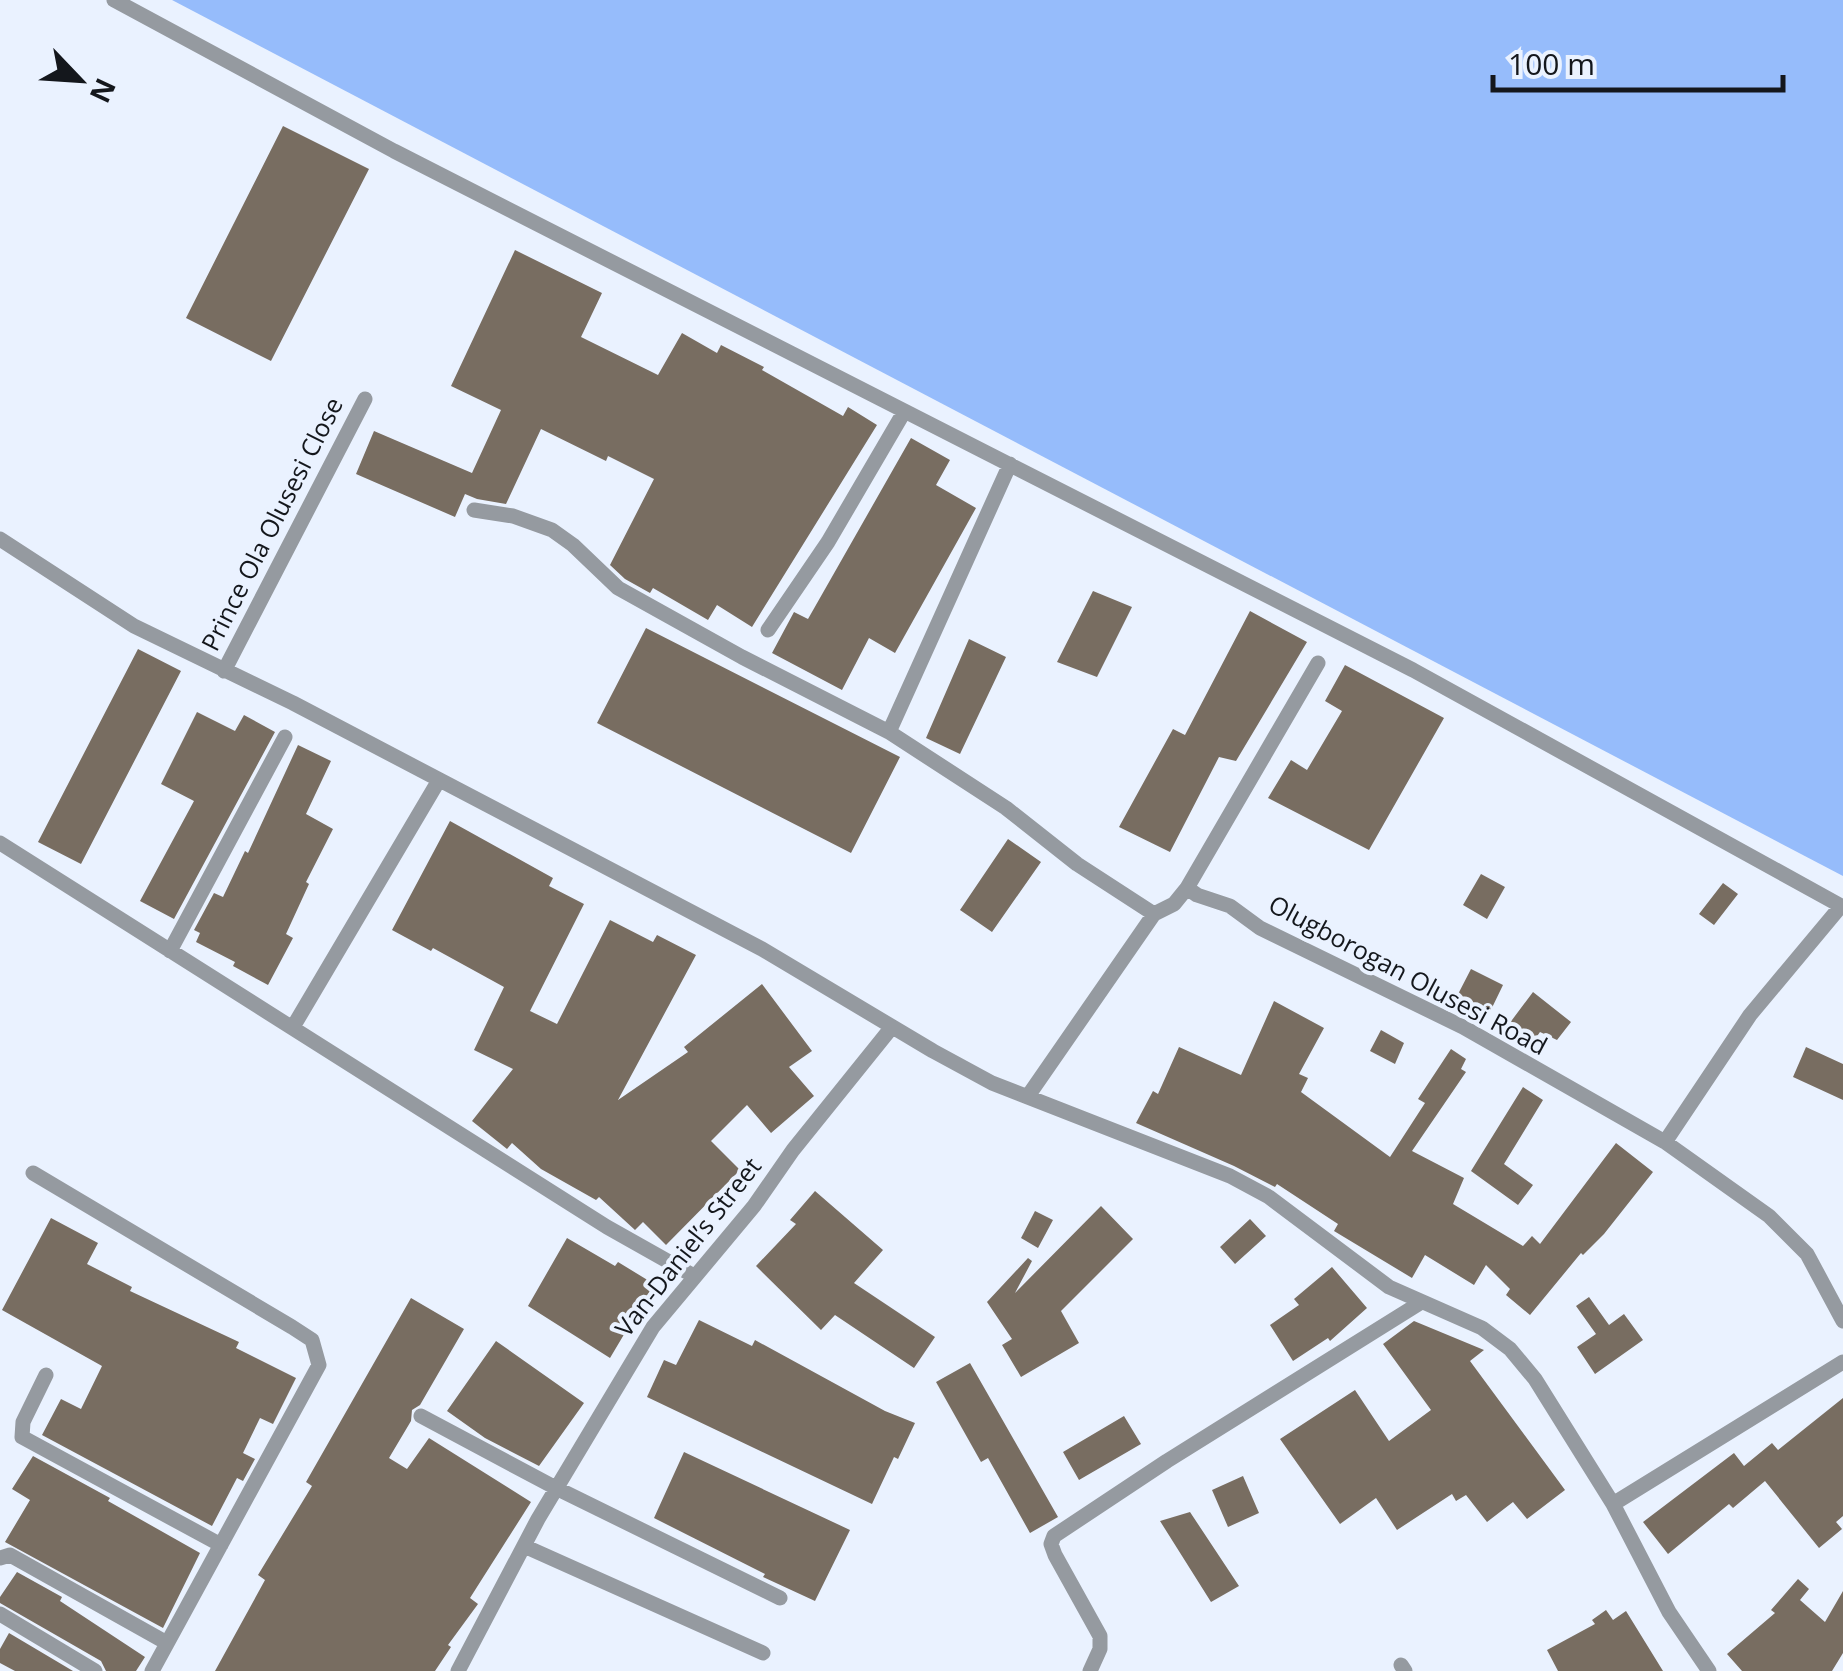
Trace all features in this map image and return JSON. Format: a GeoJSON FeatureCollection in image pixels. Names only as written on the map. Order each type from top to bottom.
{"type":"FeatureCollection","features":[{"type":"Feature","properties":{"kind":"street"},"geometry":{"type":"LineString","coordinates":[[114,0],[394,151],[1412,670],[1842,907],[1750,1014],[1665,1142]]}},
{"type":"Feature","properties":{"kind":"street","name":"Prince Ola Olusesi Close"},"geometry":{"type":"LineString","coordinates":[[224,671],[365,399]]}},
{"type":"Feature","properties":{"kind":"street"},"geometry":{"type":"LineString","coordinates":[[768,630],[828,542],[904,412]]}},
{"type":"Feature","properties":{"kind":"street"},"geometry":{"type":"LineString","coordinates":[[889,732],[1010,464]]}},
{"type":"Feature","properties":{"kind":"street"},"geometry":{"type":"LineString","coordinates":[[474,510],[513,516],[552,530],[618,588],[889,732],[1006,808],[1077,864],[1154,914]]}},
{"type":"Feature","properties":{"kind":"street"},"geometry":{"type":"LineString","coordinates":[[0,539],[134,626],[762,949],[992,1083],[1230,1176],[1270,1197],[1359,1267],[1420,1303],[1482,1328],[1510,1350],[1534,1379],[1613,1504],[1669,1612],[1708,1671]]}},
{"type":"Feature","properties":{"kind":"street"},"geometry":{"type":"LineString","coordinates":[[1028,1096],[1154,914],[1174,904],[1187,888],[1318,662]]}},
{"type":"Feature","properties":{"kind":"street"},"geometry":{"type":"LineString","coordinates":[[170,951],[286,737]]}},
{"type":"Feature","properties":{"kind":"street"},"geometry":{"type":"LineString","coordinates":[[293,1028],[439,780]]}},
{"type":"Feature","properties":{"kind":"street"},"geometry":{"type":"LineString","coordinates":[[0,843],[607,1227],[694,1276]]}},
{"type":"Feature","properties":{"kind":"street","name":"Olugborogan Olusesi Road"},"geometry":{"type":"LineString","coordinates":[[1187,888],[1230,906],[1260,928],[1463,1027],[1665,1142],[1769,1216],[1807,1254],[1843,1321]]}},
{"type":"Feature","properties":{"kind":"street","name":"Van-Daniel’s Street"},"geometry":{"type":"LineString","coordinates":[[458,1671],[556,1488],[653,1327],[754,1206],[793,1150],[892,1027]]}},
{"type":"Feature","properties":{"kind":"street"},"geometry":{"type":"LineString","coordinates":[[34,1173],[312,1340],[319,1366],[152,1671]]}},
{"type":"Feature","properties":{"kind":"street"},"geometry":{"type":"LineString","coordinates":[[1829,1297],[1843,1286]]}},
{"type":"Feature","properties":{"kind":"street"},"geometry":{"type":"LineString","coordinates":[[1090,1671],[1100,1649],[1100,1636],[1054,1555],[1054,1536],[1420,1303]]}},
{"type":"Feature","properties":{"kind":"street"},"geometry":{"type":"LineString","coordinates":[[1613,1504],[1843,1362]]}},
{"type":"Feature","properties":{"kind":"street"},"geometry":{"type":"LineString","coordinates":[[46,1375],[23,1422],[22,1436],[221,1545]]}},
{"type":"Feature","properties":{"kind":"street"},"geometry":{"type":"LineString","coordinates":[[421,1416],[556,1488],[780,1598]]}},
{"type":"Feature","properties":{"kind":"street"},"geometry":{"type":"LineString","coordinates":[[524,1546],[762,1653]]}},
{"type":"Feature","properties":{"kind":"street"},"geometry":{"type":"LineString","coordinates":[[0,1558],[10,1556],[167,1643]]}},
{"type":"Feature","properties":{"kind":"street"},"geometry":{"type":"LineString","coordinates":[[0,1614],[94,1671]]}},
{"type":"Feature","properties":{"kind":"shaded area"},"geometry":{"type":"Polygon","coordinates":[[[172,0],[1843,0],[1843,876],[172,0]]]}},
{"type":"Feature","properties":{"kind":"building"},"geometry":{"type":"Polygon","coordinates":[[[283,126],[369,169],[271,361],[186,318],[283,126]]]}},
{"type":"Feature","properties":{"kind":"building"},"geometry":{"type":"Polygon","coordinates":[[[515,250],[602,293],[581,337],[658,375],[682,333],[717,353],[721,345],[764,367],[762,370],[843,416],[848,407],[877,425],[752,627],[717,605],[708,620],[653,588],[650,593],[625,579],[610,565],[654,479],[541,429],[506,504],[465,494],[455,517],[356,474],[374,431],[472,473],[501,410],[451,386],[515,250]]]}},
{"type":"Feature","properties":{"kind":"building"},"geometry":{"type":"Polygon","coordinates":[[[911,438],[950,460],[936,485],[976,508],[895,653],[869,638],[842,690],[772,653],[794,612],[808,619],[911,438]]]}},
{"type":"Feature","properties":{"kind":"building"},"geometry":{"type":"Polygon","coordinates":[[[1093,591],[1132,607],[1097,677],[1057,662],[1093,591]]]}},
{"type":"Feature","properties":{"kind":"building"},"geometry":{"type":"Polygon","coordinates":[[[1250,611],[1307,642],[1236,761],[1219,757],[1170,852],[1119,827],[1173,729],[1185,735],[1250,611]]]}},
{"type":"Feature","properties":{"kind":"building"},"geometry":{"type":"Polygon","coordinates":[[[646,628],[900,757],[851,853],[597,723],[646,628]]]}},
{"type":"Feature","properties":{"kind":"building"},"geometry":{"type":"Polygon","coordinates":[[[969,639],[1006,657],[960,754],[926,738],[969,639]]]}},
{"type":"Feature","properties":{"kind":"building"},"geometry":{"type":"Polygon","coordinates":[[[138,649],[181,671],[81,864],[38,842],[138,649]]]}},
{"type":"Feature","properties":{"kind":"building"},"geometry":{"type":"Polygon","coordinates":[[[1345,665],[1444,718],[1369,850],[1268,798],[1291,760],[1307,770],[1342,711],[1325,701],[1345,665]]]}},
{"type":"Feature","properties":{"kind":"building"},"geometry":{"type":"Polygon","coordinates":[[[197,712],[235,731],[244,715],[275,732],[174,919],[140,901],[194,801],[161,784],[197,712]]]}},
{"type":"Feature","properties":{"kind":"building"},"geometry":{"type":"Polygon","coordinates":[[[298,745],[331,761],[306,814],[333,829],[286,934],[293,938],[268,985],[196,942],[200,933],[194,930],[214,893],[223,897],[245,851],[248,853],[298,745]]]}},
{"type":"Feature","properties":{"kind":"building"},"geometry":{"type":"Polygon","coordinates":[[[450,821],[553,878],[549,886],[584,904],[530,1011],[557,1024],[610,920],[653,942],[657,935],[696,955],[618,1100],[688,1052],[684,1047],[762,984],[812,1051],[789,1067],[814,1096],[771,1133],[747,1105],[711,1141],[740,1170],[666,1245],[643,1222],[635,1230],[599,1197],[596,1200],[541,1169],[512,1143],[507,1149],[472,1121],[513,1069],[474,1050],[504,987],[392,930],[450,821]]]}},
{"type":"Feature","properties":{"kind":"building"},"geometry":{"type":"Polygon","coordinates":[[[1008,839],[1041,862],[992,932],[960,910],[1008,839]]]}},
{"type":"Feature","properties":{"kind":"building"},"geometry":{"type":"Polygon","coordinates":[[[1481,874],[1505,887],[1487,919],[1463,905],[1481,874]]]}},
{"type":"Feature","properties":{"kind":"building"},"geometry":{"type":"Polygon","coordinates":[[[1723,883],[1738,894],[1714,925],[1699,914],[1723,883]]]}},
{"type":"Feature","properties":{"kind":"building"},"geometry":{"type":"Polygon","coordinates":[[[1471,969],[1503,985],[1488,1016],[1455,1000],[1471,969]]]}},
{"type":"Feature","properties":{"kind":"building"},"geometry":{"type":"Polygon","coordinates":[[[1533,992],[1571,1022],[1557,1040],[1540,1032],[1533,1042],[1509,1024],[1533,992]]]}},
{"type":"Feature","properties":{"kind":"building"},"geometry":{"type":"Polygon","coordinates":[[[1274,1001],[1324,1028],[1299,1074],[1308,1078],[1301,1092],[1390,1157],[1425,1103],[1418,1099],[1451,1049],[1466,1059],[1461,1069],[1466,1072],[1412,1151],[1464,1178],[1453,1204],[1523,1246],[1532,1236],[1540,1244],[1616,1143],[1653,1172],[1604,1234],[1581,1253],[1530,1315],[1506,1295],[1510,1289],[1486,1265],[1474,1285],[1425,1255],[1412,1278],[1334,1231],[1338,1224],[1277,1184],[1275,1187],[1136,1123],[1153,1091],[1158,1094],[1179,1047],[1241,1075],[1274,1001]]]}},
{"type":"Feature","properties":{"kind":"building"},"geometry":{"type":"Polygon","coordinates":[[[1381,1030],[1404,1043],[1395,1064],[1370,1051],[1381,1030]]]}},
{"type":"Feature","properties":{"kind":"building"},"geometry":{"type":"Polygon","coordinates":[[[1806,1047],[1843,1064],[1843,1100],[1793,1077],[1806,1047]]]}},
{"type":"Feature","properties":{"kind":"building"},"geometry":{"type":"Polygon","coordinates":[[[1523,1087],[1543,1100],[1504,1164],[1533,1185],[1518,1205],[1471,1171],[1523,1087]]]}},
{"type":"Feature","properties":{"kind":"building"},"geometry":{"type":"Polygon","coordinates":[[[815,1191],[883,1250],[854,1283],[935,1337],[914,1368],[835,1315],[821,1330],[756,1266],[796,1224],[790,1220],[815,1191]]]}},
{"type":"Feature","properties":{"kind":"building"},"geometry":{"type":"Polygon","coordinates":[[[1101,1206],[1133,1239],[1061,1311],[1079,1343],[1021,1377],[1002,1345],[1012,1339],[987,1302],[1028,1258],[1032,1261],[1015,1293],[1101,1206]]]}},
{"type":"Feature","properties":{"kind":"building"},"geometry":{"type":"Polygon","coordinates":[[[1035,1211],[1053,1220],[1038,1248],[1021,1238],[1035,1211]]]}},
{"type":"Feature","properties":{"kind":"building"},"geometry":{"type":"Polygon","coordinates":[[[51,1218],[98,1243],[87,1264],[132,1287],[130,1291],[239,1342],[236,1348],[296,1378],[273,1424],[260,1418],[243,1453],[255,1459],[243,1481],[237,1478],[212,1526],[42,1435],[61,1399],[81,1409],[102,1366],[2,1310],[51,1218]]]}},
{"type":"Feature","properties":{"kind":"building"},"geometry":{"type":"Polygon","coordinates":[[[1250,1219],[1266,1236],[1235,1264],[1220,1247],[1250,1219]]]}},
{"type":"Feature","properties":{"kind":"building"},"geometry":{"type":"Polygon","coordinates":[[[567,1238],[654,1284],[610,1358],[528,1306],[567,1238]]]}},
{"type":"Feature","properties":{"kind":"building"},"geometry":{"type":"Polygon","coordinates":[[[1332,1267],[1367,1308],[1330,1341],[1328,1338],[1293,1361],[1270,1325],[1299,1305],[1294,1299],[1332,1267]]]}},
{"type":"Feature","properties":{"kind":"building"},"geometry":{"type":"Polygon","coordinates":[[[1589,1297],[1609,1325],[1624,1314],[1643,1340],[1595,1374],[1577,1347],[1596,1334],[1576,1306],[1589,1297]]]}},
{"type":"Feature","properties":{"kind":"building"},"geometry":{"type":"Polygon","coordinates":[[[411,1298],[464,1329],[420,1405],[412,1410],[411,1421],[389,1458],[407,1469],[429,1438],[531,1502],[470,1598],[478,1604],[448,1645],[451,1647],[435,1671],[215,1671],[265,1580],[258,1575],[312,1486],[306,1482],[411,1298]]]}},
{"type":"Feature","properties":{"kind":"building"},"geometry":{"type":"Polygon","coordinates":[[[699,1320],[752,1346],[755,1340],[885,1411],[915,1423],[872,1504],[647,1397],[664,1360],[676,1365],[699,1320]]]}},
{"type":"Feature","properties":{"kind":"building"},"geometry":{"type":"Polygon","coordinates":[[[1414,1321],[1484,1350],[1470,1361],[1565,1490],[1527,1519],[1513,1502],[1487,1522],[1466,1495],[1456,1501],[1452,1494],[1397,1530],[1376,1498],[1340,1524],[1280,1439],[1355,1390],[1389,1441],[1431,1410],[1383,1344],[1414,1321]]]}},
{"type":"Feature","properties":{"kind":"building"},"geometry":{"type":"Polygon","coordinates":[[[496,1341],[584,1403],[539,1466],[485,1438],[447,1411],[496,1341]]]}},
{"type":"Feature","properties":{"kind":"building"},"geometry":{"type":"Polygon","coordinates":[[[970,1363],[1058,1517],[1030,1533],[988,1458],[981,1462],[936,1382],[970,1363]]]}},
{"type":"Feature","properties":{"kind":"building"},"geometry":{"type":"Polygon","coordinates":[[[1843,1398],[1843,1516],[1836,1522],[1842,1529],[1819,1548],[1765,1481],[1733,1508],[1729,1504],[1668,1554],[1643,1522],[1734,1453],[1744,1466],[1772,1443],[1778,1450],[1843,1398]]]}},
{"type":"Feature","properties":{"kind":"building"},"geometry":{"type":"Polygon","coordinates":[[[1124,1416],[1141,1444],[1079,1480],[1063,1452],[1124,1416]]]}},
{"type":"Feature","properties":{"kind":"building"},"geometry":{"type":"Polygon","coordinates":[[[684,1452],[850,1530],[815,1601],[654,1518],[684,1452]]]}},
{"type":"Feature","properties":{"kind":"building"},"geometry":{"type":"Polygon","coordinates":[[[33,1456],[200,1553],[163,1628],[5,1542],[30,1500],[12,1489],[33,1456]]]}},
{"type":"Feature","properties":{"kind":"building"},"geometry":{"type":"Polygon","coordinates":[[[1243,1476],[1259,1513],[1228,1527],[1212,1490],[1243,1476]]]}},
{"type":"Feature","properties":{"kind":"building"},"geometry":{"type":"Polygon","coordinates":[[[1190,1512],[1239,1586],[1211,1602],[1160,1521],[1190,1512]]]}},
{"type":"Feature","properties":{"kind":"building"},"geometry":{"type":"Polygon","coordinates":[[[17,1572],[62,1597],[60,1601],[145,1657],[136,1671],[106,1671],[101,1661],[0,1603],[17,1572]]]}},
{"type":"Feature","properties":{"kind":"building"},"geometry":{"type":"Polygon","coordinates":[[[1798,1579],[1809,1589],[1800,1600],[1825,1622],[1843,1591],[1843,1653],[1832,1671],[1742,1671],[1727,1654],[1775,1613],[1771,1610],[1798,1579]]]}},
{"type":"Feature","properties":{"kind":"building"},"geometry":{"type":"Polygon","coordinates":[[[1606,1610],[1613,1620],[1626,1611],[1663,1671],[1558,1671],[1547,1650],[1595,1624],[1592,1620],[1606,1610]]]}},
{"type":"Feature","properties":{"kind":"building"},"geometry":{"type":"Polygon","coordinates":[[[9,1633],[73,1671],[15,1671],[0,1663],[0,1649],[9,1633]]]}}]}
